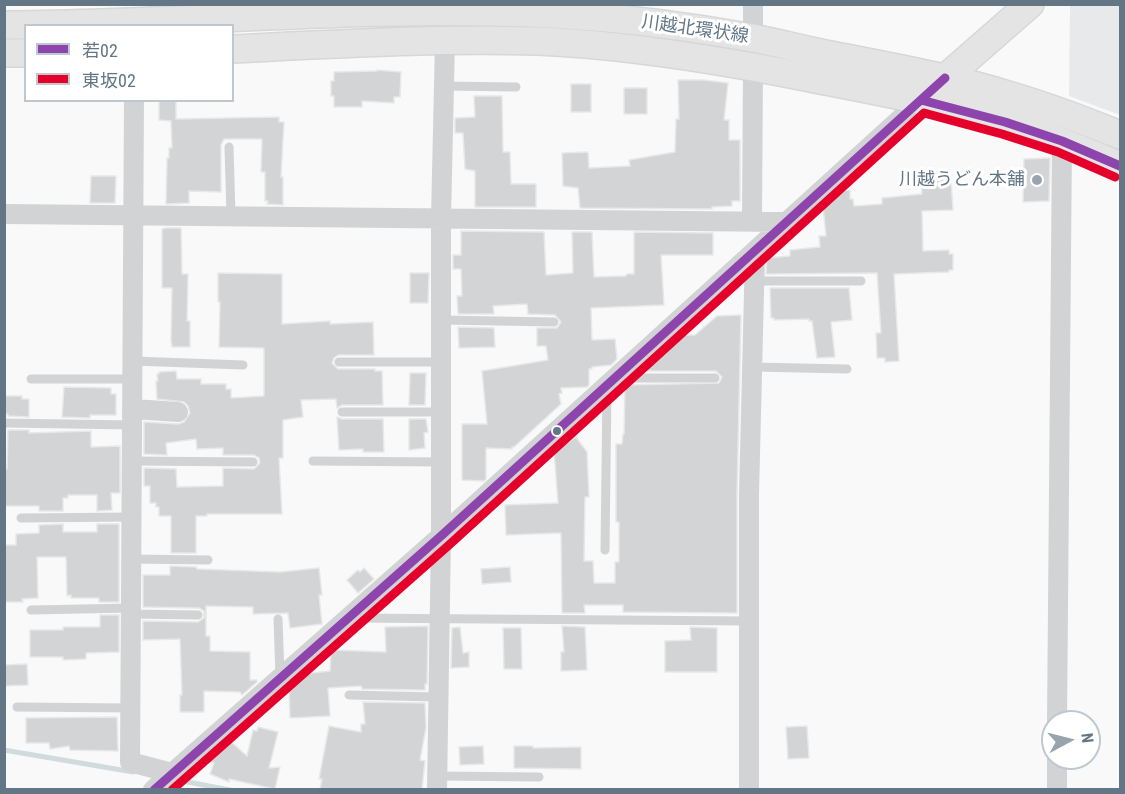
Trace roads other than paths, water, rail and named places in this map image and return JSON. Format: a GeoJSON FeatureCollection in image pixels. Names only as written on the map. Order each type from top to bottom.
{"type":"FeatureCollection","features":[{"type":"Feature","properties":{"kind":"main road"},"geometry":{"type":"LineString","coordinates":[[921,100],[1030,4]]}},
{"type":"Feature","properties":{"kind":"main road","name":"川越北環状線"},"geometry":{"type":"LineString","coordinates":[[4,25],[133,18],[360,14],[444,8],[611,19],[678,26],[753,38],[945,78],[1067,113],[1120,135]]}},
{"type":"Feature","properties":{"kind":"main road","name":"川越北環状線"},"geometry":{"type":"LineString","coordinates":[[234,49],[445,41],[537,41],[693,56],[921,100],[1005,122],[1062,141],[1120,165]]}},
{"type":"Feature","properties":{"kind":"main road"},"geometry":{"type":"LineString","coordinates":[[4,53],[24,53]]}},
{"type":"Feature","properties":{"kind":"street"},"geometry":{"type":"LineString","coordinates":[[753,4],[753,38]]}},
{"type":"Feature","properties":{"kind":"street"},"geometry":{"type":"LineString","coordinates":[[437,782],[441,536],[441,218],[445,41]]}},
{"type":"Feature","properties":{"kind":"street"},"geometry":{"type":"LineString","coordinates":[[752,221],[753,66]]}},
{"type":"Feature","properties":{"kind":"street"},"geometry":{"type":"LineString","coordinates":[[134,102],[130,762],[162,785],[441,536],[921,100]]}},
{"type":"Feature","properties":{"kind":"street"},"geometry":{"type":"LineString","coordinates":[[1057,710],[1062,141]]}},
{"type":"Feature","properties":{"kind":"street"},"geometry":{"type":"LineString","coordinates":[[4,214],[785,222]]}},
{"type":"Feature","properties":{"kind":"street"},"geometry":{"type":"LineString","coordinates":[[749,789],[748,621],[755,252]]}},
{"type":"Feature","properties":{"kind":"street"},"geometry":{"type":"LineString","coordinates":[[133,417],[178,412]]}},
{"type":"Feature","properties":{"kind":"street"},"geometry":{"type":"LineString","coordinates":[[1057,770],[1057,789]]}},
{"type":"Feature","properties":{"kind":"lane"},"geometry":{"type":"LineString","coordinates":[[444,86],[516,87]]}},
{"type":"Feature","properties":{"kind":"lane"},"geometry":{"type":"LineString","coordinates":[[230,147],[231,216]]}},
{"type":"Feature","properties":{"kind":"lane"},"geometry":{"type":"LineString","coordinates":[[755,281],[861,281]]}},
{"type":"Feature","properties":{"kind":"lane"},"geometry":{"type":"LineString","coordinates":[[442,320],[554,322]]}},
{"type":"Feature","properties":{"kind":"lane"},"geometry":{"type":"LineString","coordinates":[[339,362],[442,363]]}},
{"type":"Feature","properties":{"kind":"lane"},"geometry":{"type":"LineString","coordinates":[[31,379],[133,370],[243,365]]}},
{"type":"Feature","properties":{"kind":"lane"},"geometry":{"type":"LineString","coordinates":[[753,367],[847,369]]}},
{"type":"Feature","properties":{"kind":"lane"},"geometry":{"type":"LineString","coordinates":[[605,550],[614,379],[715,378]]}},
{"type":"Feature","properties":{"kind":"lane"},"geometry":{"type":"LineString","coordinates":[[342,412],[441,412]]}},
{"type":"Feature","properties":{"kind":"lane"},"geometry":{"type":"LineString","coordinates":[[4,423],[133,417]]}},
{"type":"Feature","properties":{"kind":"lane"},"geometry":{"type":"LineString","coordinates":[[133,461],[253,462]]}},
{"type":"Feature","properties":{"kind":"lane"},"geometry":{"type":"LineString","coordinates":[[314,461],[441,462]]}},
{"type":"Feature","properties":{"kind":"lane"},"geometry":{"type":"LineString","coordinates":[[21,518],[132,517]]}},
{"type":"Feature","properties":{"kind":"lane"},"geometry":{"type":"LineString","coordinates":[[132,559],[208,560]]}},
{"type":"Feature","properties":{"kind":"lane"},"geometry":{"type":"LineString","coordinates":[[31,609],[198,615]]}},
{"type":"Feature","properties":{"kind":"lane"},"geometry":{"type":"LineString","coordinates":[[348,618],[748,621]]}},
{"type":"Feature","properties":{"kind":"lane"},"geometry":{"type":"LineString","coordinates":[[278,619],[280,678]]}},
{"type":"Feature","properties":{"kind":"lane"},"geometry":{"type":"LineString","coordinates":[[349,695],[438,697]]}},
{"type":"Feature","properties":{"kind":"lane"},"geometry":{"type":"LineString","coordinates":[[17,707],[131,708]]}},
{"type":"Feature","properties":{"kind":"lane"},"geometry":{"type":"LineString","coordinates":[[437,782],[539,777]]}},
{"type":"Feature","properties":{"kind":"waterway"},"geometry":{"type":"LineString","coordinates":[[4,750],[133,772]]}},
{"type":"Feature","properties":{"kind":"waterway"},"geometry":{"type":"LineString","coordinates":[[172,779],[230,790]]}},
{"type":"Feature","properties":{"kind":"place","name":"川越うどん本舗"},"geometry":{"type":"Point","coordinates":[1037,180]}}]}
